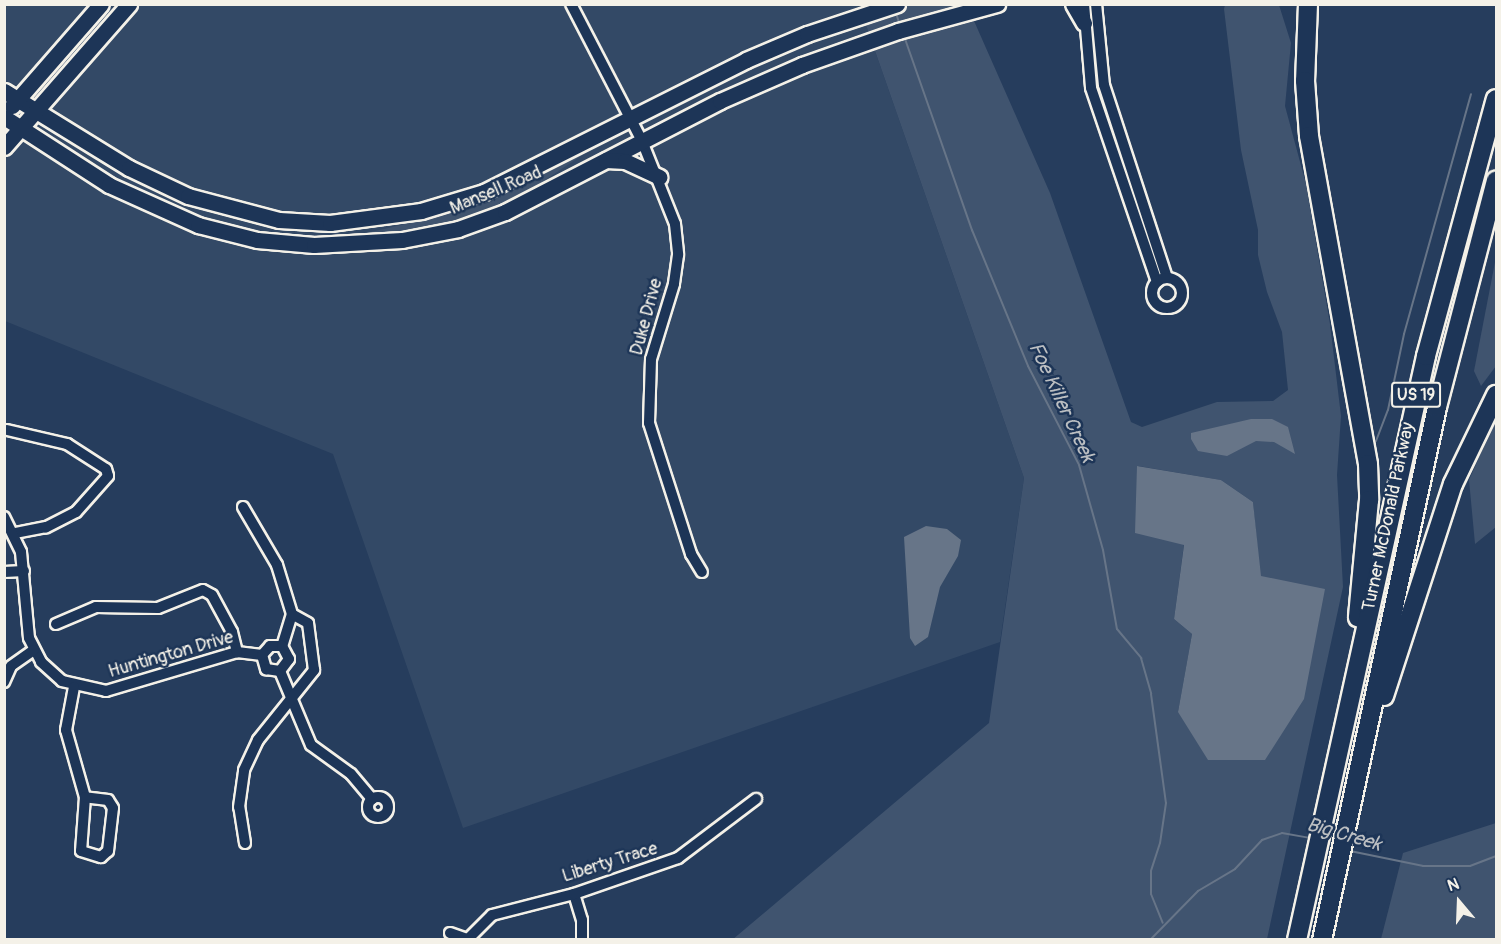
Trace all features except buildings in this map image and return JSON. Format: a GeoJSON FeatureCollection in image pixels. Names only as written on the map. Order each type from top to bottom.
{"type":"FeatureCollection","features":[{"type":"Feature","properties":{"kind":"highway"},"geometry":{"type":"LineString","coordinates":[[1295,4],[1306,39]]}},
{"type":"Feature","properties":{"kind":"highway"},"geometry":{"type":"LineString","coordinates":[[1308,4],[1306,39],[1309,136],[1368,464],[1369,500],[1351,693]]}},
{"type":"Feature","properties":{"kind":"highway","name":"Turner McDonald Parkway"},"geometry":{"type":"LineString","coordinates":[[1297,939],[1426,356],[1497,99]]}},
{"type":"Feature","properties":{"kind":"highway","name":"Turner McDonald Parkway"},"geometry":{"type":"LineString","coordinates":[[1322,939],[1440,396],[1497,181]]}},
{"type":"Feature","properties":{"kind":"highway"},"geometry":{"type":"LineString","coordinates":[[1362,757],[1401,649],[1453,484],[1497,395]]}},
{"type":"Feature","properties":{"kind":"main road"},"geometry":{"type":"LineString","coordinates":[[4,116],[100,4]]}},
{"type":"Feature","properties":{"kind":"main road"},"geometry":{"type":"LineString","coordinates":[[4,147],[129,4]]}},
{"type":"Feature","properties":{"kind":"main road","name":"Mansell Road"},"geometry":{"type":"LineString","coordinates":[[4,91],[129,168],[188,196],[279,220],[330,224],[421,211],[484,192],[746,60],[850,19],[897,4]]}},
{"type":"Feature","properties":{"kind":"main road","name":"Mansell Road"},"geometry":{"type":"LineString","coordinates":[[4,116],[109,185],[168,215],[257,240],[314,245],[402,240],[459,229],[532,200],[720,101],[859,44],[938,19],[997,4]]}},
{"type":"Feature","properties":{"kind":"main road"},"geometry":{"type":"LineString","coordinates":[[1073,4],[1084,23]]}},
{"type":"Feature","properties":{"kind":"main road"},"geometry":{"type":"LineString","coordinates":[[606,160],[625,161],[659,177]]}},
{"type":"Feature","properties":{"kind":"street","name":"Duke Drive"},"geometry":{"type":"LineString","coordinates":[[571,4],[642,141],[659,177],[675,224],[678,255],[674,284],[651,360],[649,423],[691,554],[702,572]]}},
{"type":"Feature","properties":{"kind":"street"},"geometry":{"type":"LineString","coordinates":[[1084,4],[1084,23],[1093,95],[1162,280],[1104,85],[1096,4]]}},
{"type":"Feature","properties":{"kind":"street"},"geometry":{"type":"LineString","coordinates":[[7,430],[67,444],[106,469],[108,476],[76,512],[46,526],[15,533]]}},
{"type":"Feature","properties":{"kind":"street"},"geometry":{"type":"LineString","coordinates":[[243,507],[277,565],[292,614],[282,646],[289,660],[280,671],[311,745],[351,774],[372,799]]}},
{"type":"Feature","properties":{"kind":"street","name":"Huntington Drive"},"geometry":{"type":"LineString","coordinates":[[4,517],[15,533],[24,572],[27,627],[34,650],[51,673],[74,687],[94,692],[116,690],[237,652],[262,655],[266,669],[280,671]]}},
{"type":"Feature","properties":{"kind":"street"},"geometry":{"type":"LineString","coordinates":[[4,573],[24,572]]}},
{"type":"Feature","properties":{"kind":"street"},"geometry":{"type":"LineString","coordinates":[[56,624],[96,607],[158,608],[203,590],[212,595],[232,632],[237,652]]}},
{"type":"Feature","properties":{"kind":"street"},"geometry":{"type":"LineString","coordinates":[[245,843],[238,807],[244,770],[258,740],[311,678],[315,660],[308,623],[292,614]]}},
{"type":"Feature","properties":{"kind":"street"},"geometry":{"type":"LineString","coordinates":[[262,655],[270,646],[282,646]]}},
{"type":"Feature","properties":{"kind":"street"},"geometry":{"type":"LineString","coordinates":[[4,681],[8,664],[34,650]]}},
{"type":"Feature","properties":{"kind":"street"},"geometry":{"type":"LineString","coordinates":[[74,687],[66,730],[85,797],[81,851],[100,858],[108,851],[113,808],[108,800],[85,797]]}},
{"type":"Feature","properties":{"kind":"street","name":"Liberty Trace"},"geometry":{"type":"LineString","coordinates":[[467,939],[492,915],[574,894],[678,858],[756,799]]}},
{"type":"Feature","properties":{"kind":"street"},"geometry":{"type":"LineString","coordinates":[[574,894],[582,920],[582,939]]}},
{"type":"Feature","properties":{"kind":"street"},"geometry":{"type":"LineString","coordinates":[[450,933],[467,939]]}},
{"type":"Feature","properties":{"kind":"shaded area"},"geometry":{"type":"Polygon","coordinates":[[[4,5],[859,5],[1024,478],[1000,642],[463,828],[333,454],[5,321],[4,5]]]}},
{"type":"Feature","properties":{"kind":"shaded area"},"geometry":{"type":"Polygon","coordinates":[[[859,5],[967,5],[1050,193],[1131,422],[1142,427],[1217,402],[1273,401],[1288,390],[1282,332],[1267,292],[1258,255],[1258,230],[1241,150],[1224,9],[1225,5],[1279,5],[1291,43],[1285,106],[1306,184],[1330,324],[1341,416],[1337,475],[1343,587],[1267,939],[732,940],[989,723],[1024,478],[859,5]],[[1138,466],[1184,544],[1174,619],[1192,634],[1178,712],[1260,576],[1253,502],[1221,480],[1138,466]]]}},
{"type":"Feature","properties":{"kind":"shaded area"},"geometry":{"type":"Polygon","coordinates":[[[612,135],[511,203],[444,228],[349,237],[410,223],[451,209],[612,135]]]}},
{"type":"Feature","properties":{"kind":"shaded area"},"geometry":{"type":"Polygon","coordinates":[[[1496,257],[1496,366],[1481,386],[1474,371],[1496,257]]]}},
{"type":"Feature","properties":{"kind":"shaded area"},"geometry":{"type":"Polygon","coordinates":[[[1251,419],[1272,419],[1288,427],[1295,454],[1274,442],[1256,441],[1227,456],[1198,451],[1191,439],[1191,433],[1251,419]]]}},
{"type":"Feature","properties":{"kind":"shaded area"},"geometry":{"type":"Polygon","coordinates":[[[1496,419],[1496,527],[1475,544],[1469,480],[1496,419]]]}},
{"type":"Feature","properties":{"kind":"shaded area"},"geometry":{"type":"Polygon","coordinates":[[[1137,466],[1221,480],[1253,502],[1261,576],[1325,589],[1304,699],[1265,760],[1208,760],[1178,712],[1192,634],[1174,619],[1184,545],[1135,533],[1137,466]]]}},
{"type":"Feature","properties":{"kind":"shaded area"},"geometry":{"type":"Polygon","coordinates":[[[926,526],[947,529],[961,540],[958,556],[940,587],[928,637],[915,646],[910,638],[904,537],[926,526]]]}},
{"type":"Feature","properties":{"kind":"shaded area"},"geometry":{"type":"Polygon","coordinates":[[[1496,823],[1496,939],[1381,939],[1403,853],[1496,823]]]}},
{"type":"Feature","properties":{"kind":"waterway","name":"Foe Killer Creek"},"geometry":{"type":"LineString","coordinates":[[895,10],[900,25]]}},
{"type":"Feature","properties":{"kind":"waterway","name":"Foe Killer Creek"},"geometry":{"type":"LineString","coordinates":[[904,36],[972,230],[1028,366],[1079,465],[1103,550],[1117,629],[1141,658],[1151,694],[1166,803],[1160,843],[1151,871],[1151,894],[1163,923]]}},
{"type":"Feature","properties":{"kind":"waterway"},"geometry":{"type":"LineString","coordinates":[[1376,441],[1388,410],[1404,334],[1471,94]]}},
{"type":"Feature","properties":{"kind":"waterway","name":"Big Creek"},"geometry":{"type":"LineString","coordinates":[[1150,940],[1198,891],[1235,869],[1262,840],[1282,833],[1310,838]]}},
{"type":"Feature","properties":{"kind":"waterway","name":"Big Creek"},"geometry":{"type":"LineString","coordinates":[[1350,851],[1423,866],[1470,866],[1496,856]]}}]}
